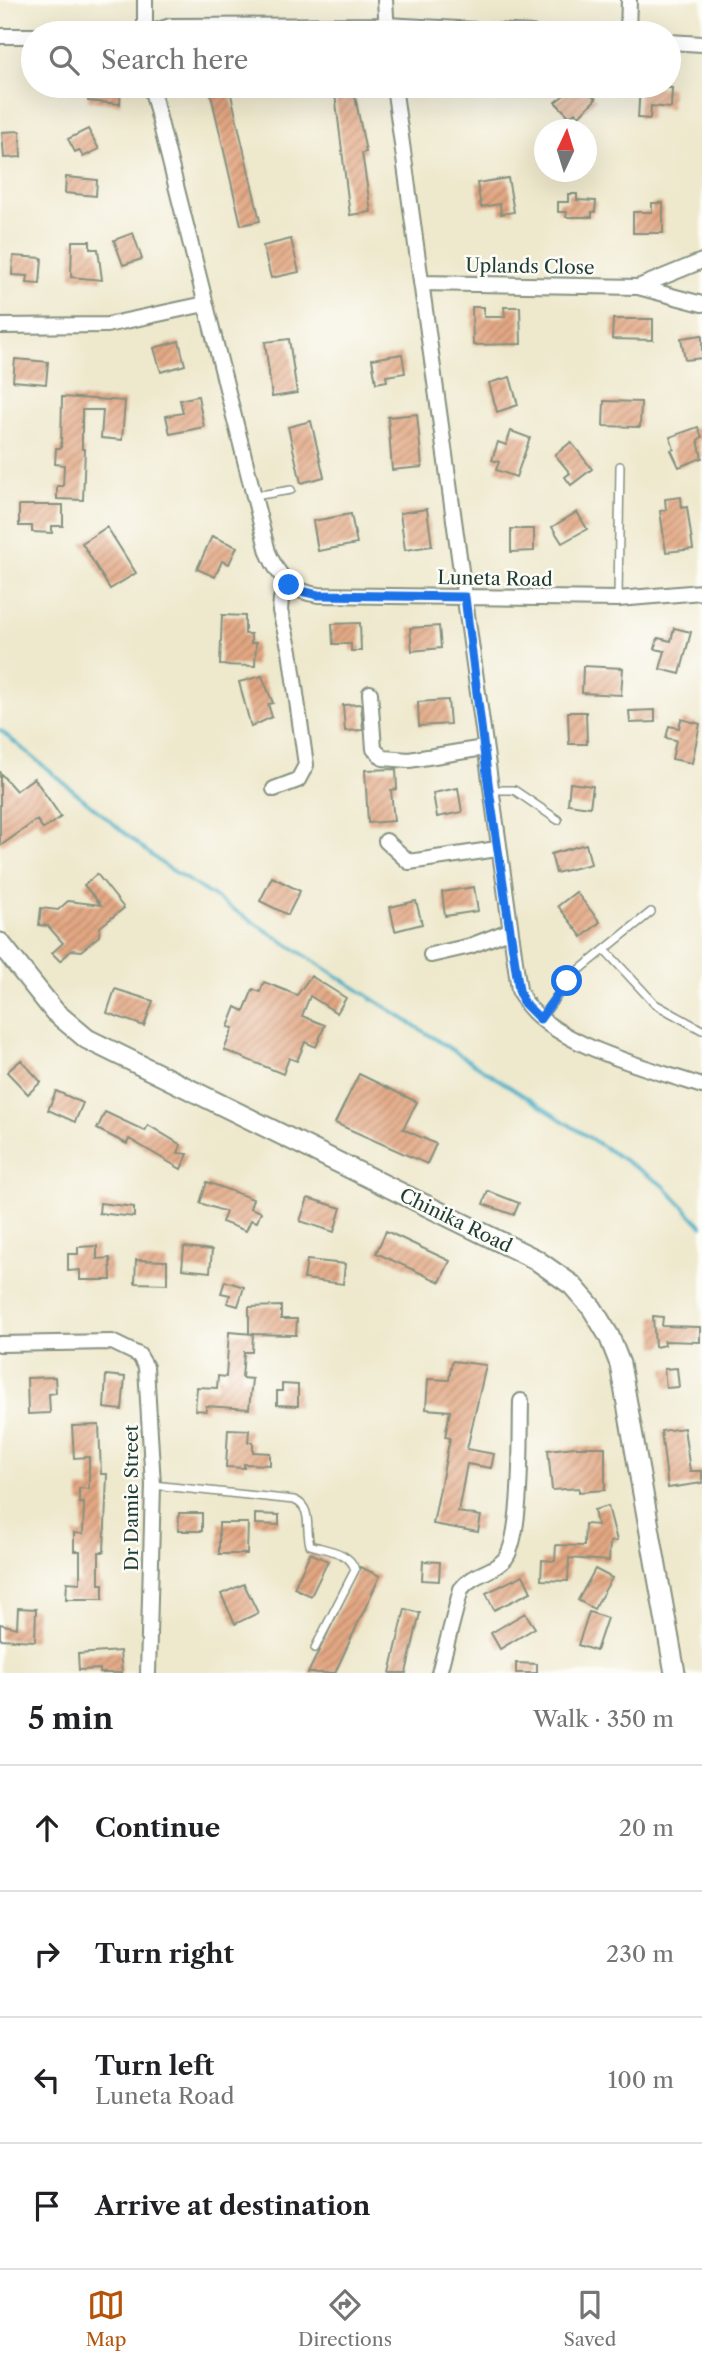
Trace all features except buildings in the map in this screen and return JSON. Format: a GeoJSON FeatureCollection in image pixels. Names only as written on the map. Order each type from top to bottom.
{"type":"FeatureCollection","features":[{"type":"Feature","properties":{"kind":"main road","name":"Chinika Road"},"geometry":{"type":"LineString","coordinates":[[0,943],[55,1012],[88,1039],[535,1259],[572,1285],[601,1321],[624,1379],[675,1673]]}},
{"type":"Feature","properties":{"kind":"street"},"geometry":{"type":"LineString","coordinates":[[145,0],[145,21]]}},
{"type":"Feature","properties":{"kind":"street"},"geometry":{"type":"LineString","coordinates":[[385,0],[386,21]]}},
{"type":"Feature","properties":{"kind":"street"},"geometry":{"type":"LineString","coordinates":[[628,21],[629,0]]}},
{"type":"Feature","properties":{"kind":"street"},"geometry":{"type":"LineString","coordinates":[[0,36],[21,36]]}},
{"type":"Feature","properties":{"kind":"street"},"geometry":{"type":"LineString","coordinates":[[681,42],[702,44]]}},
{"type":"Feature","properties":{"kind":"street"},"geometry":{"type":"LineString","coordinates":[[153,98],[254,496],[273,563],[289,585],[281,599],[280,611],[290,652],[306,765],[298,780],[274,789]]}},
{"type":"Feature","properties":{"kind":"street"},"geometry":{"type":"LineString","coordinates":[[396,98],[497,849],[519,990],[523,1002],[540,1019],[575,1040],[702,1086]]}},
{"type":"Feature","properties":{"kind":"street","name":"Uplands Close"},"geometry":{"type":"LineString","coordinates":[[638,287],[702,261]]}},
{"type":"Feature","properties":{"kind":"street","name":"Uplands Close"},"geometry":{"type":"LineString","coordinates":[[421,283],[638,287],[702,303]]}},
{"type":"Feature","properties":{"kind":"street"},"geometry":{"type":"LineString","coordinates":[[0,326],[107,326],[205,304]]}},
{"type":"Feature","properties":{"kind":"street","name":"Luneta Road"},"geometry":{"type":"LineString","coordinates":[[289,585],[297,590],[318,595],[618,599],[702,592]]}},
{"type":"Feature","properties":{"kind":"street"},"geometry":{"type":"LineString","coordinates":[[370,693],[374,749],[383,758],[409,760],[484,748]]}},
{"type":"Feature","properties":{"kind":"street"},"geometry":{"type":"LineString","coordinates":[[386,841],[409,862],[497,849]]}},
{"type":"Feature","properties":{"kind":"street"},"geometry":{"type":"LineString","coordinates":[[431,955],[460,950],[509,931]]}},
{"type":"Feature","properties":{"kind":"street","name":"Dr Damie Street"},"geometry":{"type":"LineString","coordinates":[[0,1344],[111,1342],[139,1355],[146,1367],[153,1485],[148,1673]]}},
{"type":"Feature","properties":{"kind":"street"},"geometry":{"type":"LineString","coordinates":[[439,1673],[461,1589],[469,1578],[495,1567],[510,1551],[517,1510],[521,1401]]}},
{"type":"Feature","properties":{"kind":"lane"},"geometry":{"type":"LineString","coordinates":[[618,599],[620,466]]}},
{"type":"Feature","properties":{"kind":"lane"},"geometry":{"type":"LineString","coordinates":[[254,496],[291,490]]}},
{"type":"Feature","properties":{"kind":"lane"},"geometry":{"type":"LineString","coordinates":[[489,790],[514,790],[558,820]]}},
{"type":"Feature","properties":{"kind":"lane"},"geometry":{"type":"LineString","coordinates":[[540,1019],[567,981],[651,912]]}},
{"type":"Feature","properties":{"kind":"lane"},"geometry":{"type":"LineString","coordinates":[[605,950],[655,1004],[702,1030]]}},
{"type":"Feature","properties":{"kind":"lane"},"geometry":{"type":"LineString","coordinates":[[153,1485],[303,1503],[307,1511],[310,1545],[347,1556],[353,1562],[355,1570],[315,1648]]}},
{"type":"Feature","properties":{"kind":"waterway"},"geometry":{"type":"LineString","coordinates":[[0,730],[161,863],[663,1185],[702,1226]]}},
{"type":"Feature","properties":{"kind":"route"},"geometry":{"type":"LineString","coordinates":[[289,585],[307,594],[318,595],[465,597],[502,886],[523,1002],[540,1019],[567,981]]}}]}
